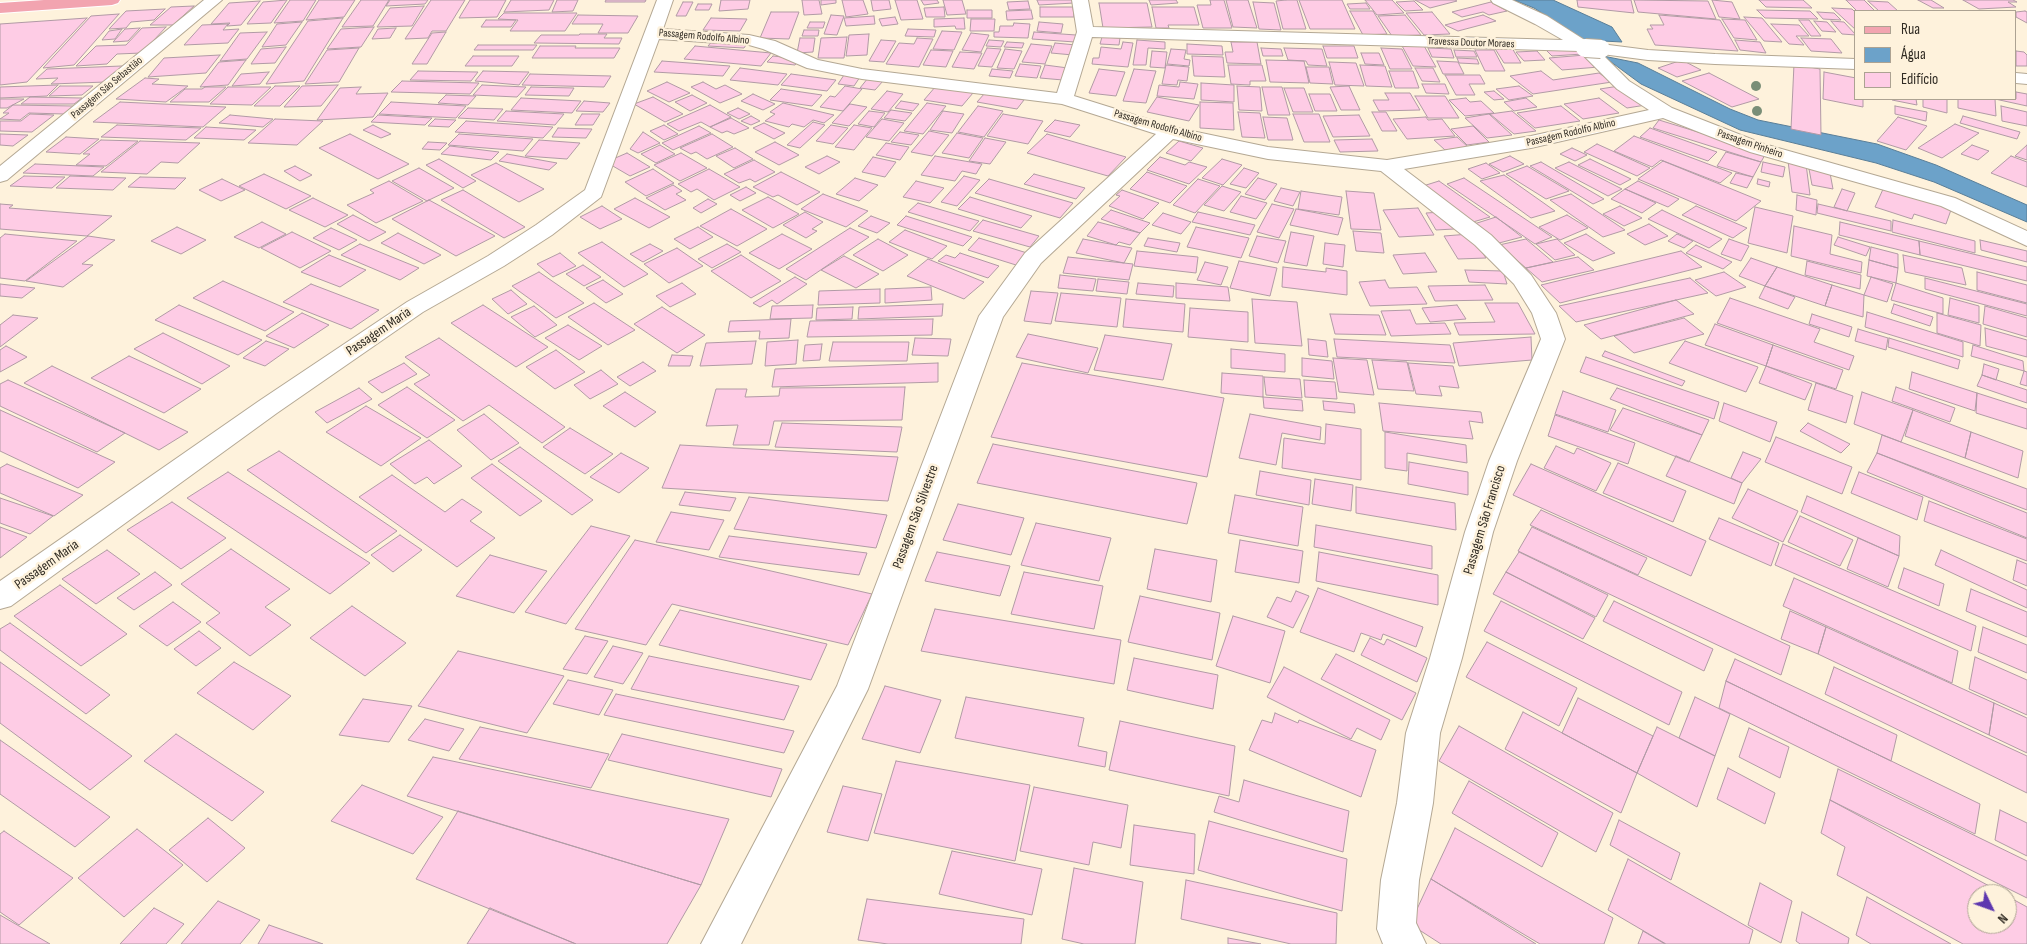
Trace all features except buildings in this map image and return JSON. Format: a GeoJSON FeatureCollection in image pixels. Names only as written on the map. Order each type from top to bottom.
{"type":"FeatureCollection","features":[{"type":"Feature","properties":{"kind":"main road"},"geometry":{"type":"LineString","coordinates":[[0,8],[112,0]]}},
{"type":"Feature","properties":{"kind":"street","name":"Passagem São Sebastião"},"geometry":{"type":"LineString","coordinates":[[0,176],[214,0]]}},
{"type":"Feature","properties":{"kind":"street","name":"Passagem Maria"},"geometry":{"type":"LineString","coordinates":[[0,598],[268,408],[407,313],[496,261],[594,194],[665,0]]}},
{"type":"Feature","properties":{"kind":"street"},"geometry":{"type":"LineString","coordinates":[[1064,99],[1085,32],[1080,0]]}},
{"type":"Feature","properties":{"kind":"street","name":"Passagem Pinheiro"},"geometry":{"type":"LineString","coordinates":[[1499,0],[1590,48],[1623,85],[1665,112],[1757,148],[1948,202],[2027,239]]}},
{"type":"Feature","properties":{"kind":"street","name":"Travessa Doutor Moraes"},"geometry":{"type":"LineString","coordinates":[[1085,32],[1590,48],[1706,59],[1854,64]]}},
{"type":"Feature","properties":{"kind":"street","name":"Passagem Rodolfo Albino"},"geometry":{"type":"LineString","coordinates":[[653,33],[749,40],[769,45],[813,64],[832,68],[1064,99],[1168,132],[1268,153],[1387,166],[1532,142],[1665,112]]}},
{"type":"Feature","properties":{"kind":"street","name":"Passagem São Silvestre"},"geometry":{"type":"LineString","coordinates":[[720,944],[852,689],[991,316],[1033,258],[1168,132]]}},
{"type":"Feature","properties":{"kind":"street","name":"Passagem São Francisco"},"geometry":{"type":"LineString","coordinates":[[1387,166],[1483,240],[1523,280],[1544,313],[1553,339],[1503,461],[1479,532],[1446,658],[1423,733],[1416,803],[1400,880],[1396,929],[1407,944]]}},
{"type":"Feature","properties":{"kind":"water"},"geometry":{"type":"Polygon","coordinates":[[[1514,0],[1553,0],[1612,27],[1622,42],[1584,40],[1534,8],[1514,0]]]}},
{"type":"Feature","properties":{"kind":"water"},"geometry":{"type":"Polygon","coordinates":[[[1603,56],[1638,63],[1730,109],[1758,120],[1877,144],[1936,165],[2027,205],[2027,222],[1934,182],[1876,163],[1740,130],[1641,84],[1603,56]]]}}]}
